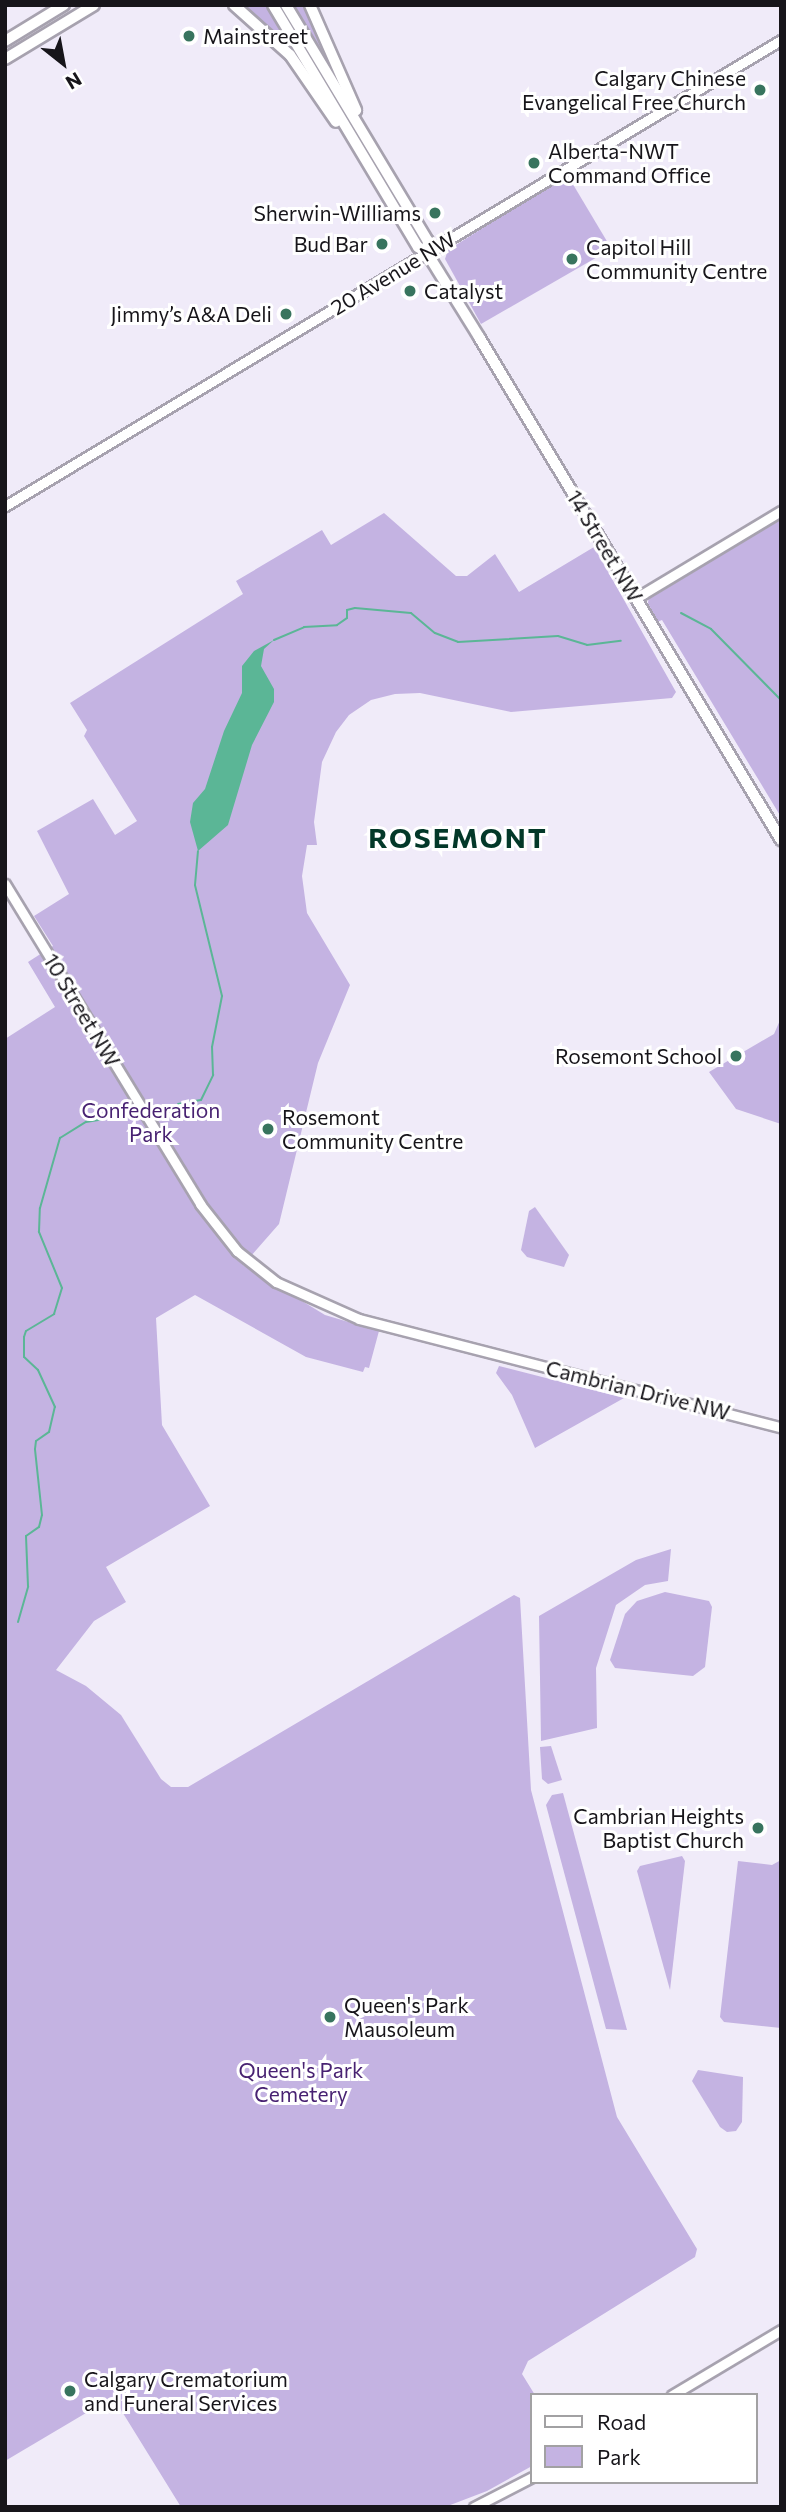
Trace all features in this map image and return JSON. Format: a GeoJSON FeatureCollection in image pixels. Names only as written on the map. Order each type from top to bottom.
{"type":"FeatureCollection","features":[{"type":"Feature","properties":{"kind":"highway"},"geometry":{"type":"LineString","coordinates":[[5,41],[64,5]]}},
{"type":"Feature","properties":{"kind":"highway"},"geometry":{"type":"LineString","coordinates":[[5,59],[94,5]]}},
{"type":"Feature","properties":{"kind":"main road"},"geometry":{"type":"LineString","coordinates":[[234,5],[290,55],[364,158]]}},
{"type":"Feature","properties":{"kind":"main road","name":"14 Street NW"},"geometry":{"type":"LineString","coordinates":[[273,5],[418,247],[427,253],[781,840]]}},
{"type":"Feature","properties":{"kind":"main road","name":"14 Street NW"},"geometry":{"type":"LineString","coordinates":[[286,5],[428,241],[427,253]]}},
{"type":"Feature","properties":{"kind":"main road"},"geometry":{"type":"LineString","coordinates":[[310,5],[375,152]]}},
{"type":"Feature","properties":{"kind":"street","name":"20 Avenue NW"},"geometry":{"type":"LineString","coordinates":[[5,506],[781,40]]}},
{"type":"Feature","properties":{"kind":"street"},"geometry":{"type":"LineString","coordinates":[[636,598],[781,511]]}},
{"type":"Feature","properties":{"kind":"street","name":"10 Street NW"},"geometry":{"type":"LineString","coordinates":[[5,884],[200,1204],[237,1251],[276,1282],[334,1311],[495,1354]]}},
{"type":"Feature","properties":{"kind":"street","name":"Cambrian Drive NW"},"geometry":{"type":"LineString","coordinates":[[495,1354],[781,1427]]}},
{"type":"Feature","properties":{"kind":"street"},"geometry":{"type":"LineString","coordinates":[[676,2393],[781,2330]]}},
{"type":"Feature","properties":{"kind":"street"},"geometry":{"type":"LineString","coordinates":[[474,2507],[530,2478]]}},
{"type":"Feature","properties":{"kind":"green space"},"geometry":{"type":"Polygon","coordinates":[[[241,5],[268,5],[296,53],[294,54],[241,5]]]}},
{"type":"Feature","properties":{"kind":"green space"},"geometry":{"type":"Polygon","coordinates":[[[291,5],[307,5],[330,62],[327,63],[291,5]]]}},
{"type":"Feature","properties":{"kind":"green space"},"geometry":{"type":"Polygon","coordinates":[[[560,179],[571,181],[608,243],[606,252],[481,324],[445,259],[448,250],[560,179]]]}},
{"type":"Feature","properties":{"kind":"green space"},"geometry":{"type":"Polygon","coordinates":[[[384,513],[456,576],[467,576],[495,554],[519,592],[594,547],[676,692],[672,698],[511,712],[420,693],[395,694],[371,700],[349,715],[336,732],[322,762],[314,822],[317,845],[307,845],[302,876],[307,913],[350,985],[318,1063],[279,1224],[243,1265],[325,1315],[379,1331],[369,1368],[365,1367],[363,1372],[306,1357],[195,1295],[156,1318],[162,1425],[210,1506],[106,1567],[126,1602],[94,1621],[56,1670],[86,1686],[121,1715],[161,1779],[171,1787],[188,1787],[514,1595],[520,1598],[531,1790],[617,2117],[697,2249],[695,2257],[528,2361],[522,2374],[534,2393],[530,2393],[530,2467],[487,2491],[445,2507],[181,2507],[113,2397],[5,2461],[5,1039],[55,1007],[28,962],[53,946],[34,916],[69,894],[37,831],[93,799],[115,835],[137,821],[84,736],[87,730],[70,703],[243,594],[236,581],[322,530],[331,545],[384,513]]]}},
{"type":"Feature","properties":{"kind":"green space"},"geometry":{"type":"Polygon","coordinates":[[[781,516],[781,817],[662,620],[657,622],[648,603],[649,594],[781,516]]]}},
{"type":"Feature","properties":{"kind":"green space"},"geometry":{"type":"Polygon","coordinates":[[[781,1018],[781,1124],[736,1109],[709,1072],[774,1034],[781,1018]]]}},
{"type":"Feature","properties":{"kind":"green space"},"geometry":{"type":"Polygon","coordinates":[[[535,1207],[569,1255],[564,1267],[527,1257],[521,1250],[529,1211],[535,1207]]]}},
{"type":"Feature","properties":{"kind":"green space"},"geometry":{"type":"Polygon","coordinates":[[[499,1366],[624,1398],[535,1448],[512,1395],[496,1373],[499,1366]]]}},
{"type":"Feature","properties":{"kind":"green space"},"geometry":{"type":"Polygon","coordinates":[[[671,1549],[668,1581],[645,1585],[616,1605],[596,1668],[597,1728],[541,1741],[539,1616],[636,1560],[671,1549]]]}},
{"type":"Feature","properties":{"kind":"green space"},"geometry":{"type":"Polygon","coordinates":[[[665,1592],[709,1601],[712,1607],[705,1667],[693,1676],[615,1668],[610,1660],[625,1614],[637,1601],[665,1592]]]}},
{"type":"Feature","properties":{"kind":"green space"},"geometry":{"type":"Polygon","coordinates":[[[551,1746],[562,1780],[548,1784],[542,1779],[540,1747],[551,1746]]]}},
{"type":"Feature","properties":{"kind":"green space"},"geometry":{"type":"Polygon","coordinates":[[[563,1793],[627,2030],[606,2029],[546,1805],[552,1795],[563,1793]]]}},
{"type":"Feature","properties":{"kind":"green space"},"geometry":{"type":"Polygon","coordinates":[[[682,1856],[685,1861],[670,1990],[637,1871],[640,1866],[682,1856]]]}},
{"type":"Feature","properties":{"kind":"green space"},"geometry":{"type":"Polygon","coordinates":[[[781,1860],[781,2028],[724,2022],[720,2017],[738,1861],[772,1865],[781,1860]]]}},
{"type":"Feature","properties":{"kind":"green space"},"geometry":{"type":"Polygon","coordinates":[[[698,2070],[743,2077],[742,2122],[736,2131],[727,2132],[720,2127],[692,2081],[698,2070]]]}},
{"type":"Feature","properties":{"kind":"shaded area"},"geometry":{"type":"Polygon","coordinates":[[[274,640],[264,649],[261,666],[274,689],[274,702],[252,745],[228,825],[198,851],[190,822],[193,803],[205,789],[224,731],[242,693],[242,666],[254,651],[274,640]]]}},
{"type":"Feature","properties":{"kind":"waterway"},"geometry":{"type":"LineString","coordinates":[[274,640],[304,627],[337,625],[347,618],[347,610],[355,608],[411,613],[435,633],[458,642],[558,636],[587,645],[621,641]]}},
{"type":"Feature","properties":{"kind":"waterway"},"geometry":{"type":"LineString","coordinates":[[681,613],[711,629],[781,700]]}},
{"type":"Feature","properties":{"kind":"waterway"},"geometry":{"type":"LineString","coordinates":[[178,1104],[201,1100],[213,1075],[212,1047],[222,996],[195,885],[198,851]]}},
{"type":"Feature","properties":{"kind":"waterway"},"geometry":{"type":"LineString","coordinates":[[18,1622],[28,1586],[26,1536],[39,1527],[42,1515],[36,1441],[49,1432],[55,1407],[38,1370],[24,1357],[24,1337],[26,1331],[54,1314],[62,1288],[39,1232],[40,1208],[60,1138],[86,1122],[106,1119]]}},
{"type":"Feature","properties":{"kind":"place","name":"Mainstreet"},"geometry":{"type":"Point","coordinates":[189,36]}},
{"type":"Feature","properties":{"kind":"place","name":"Calgary Chinese Evangelical Free Church"},"geometry":{"type":"Point","coordinates":[760,90]}},
{"type":"Feature","properties":{"kind":"place","name":"Alberta-NWT Command Office"},"geometry":{"type":"Point","coordinates":[534,163]}},
{"type":"Feature","properties":{"kind":"place","name":"Sherwin-Williams"},"geometry":{"type":"Point","coordinates":[435,213]}},
{"type":"Feature","properties":{"kind":"place","name":"Bud Bar"},"geometry":{"type":"Point","coordinates":[382,244]}},
{"type":"Feature","properties":{"kind":"place","name":"Capitol Hill Community Centre"},"geometry":{"type":"Point","coordinates":[572,259]}},
{"type":"Feature","properties":{"kind":"place","name":"Catalyst"},"geometry":{"type":"Point","coordinates":[410,291]}},
{"type":"Feature","properties":{"kind":"place","name":"Jimmy’s A&A Deli"},"geometry":{"type":"Point","coordinates":[286,314]}},
{"type":"Feature","properties":{"kind":"place","name":"Rosemont School"},"geometry":{"type":"Point","coordinates":[736,1056]}},
{"type":"Feature","properties":{"kind":"place","name":"Rosemont Community Centre"},"geometry":{"type":"Point","coordinates":[268,1129]}},
{"type":"Feature","properties":{"kind":"place","name":"Cambrian Heights Baptist Church"},"geometry":{"type":"Point","coordinates":[758,1828]}},
{"type":"Feature","properties":{"kind":"place","name":"Queen's Park Mausoleum"},"geometry":{"type":"Point","coordinates":[330,2017]}},
{"type":"Feature","properties":{"kind":"place","name":"Calgary Crematorium and Funeral Services"},"geometry":{"type":"Point","coordinates":[70,2391]}},
{"type":"Feature","properties":{"kind":"district","name":"ROSEMONT"},"geometry":{"type":"Point","coordinates":[458,837]}},
{"type":"Feature","properties":{"kind":"park label","name":"Confederation Park"},"geometry":{"type":"Point","coordinates":[151,1122]}},
{"type":"Feature","properties":{"kind":"park label","name":"Queen's Park Cemetery"},"geometry":{"type":"Point","coordinates":[301,2082]}}]}
